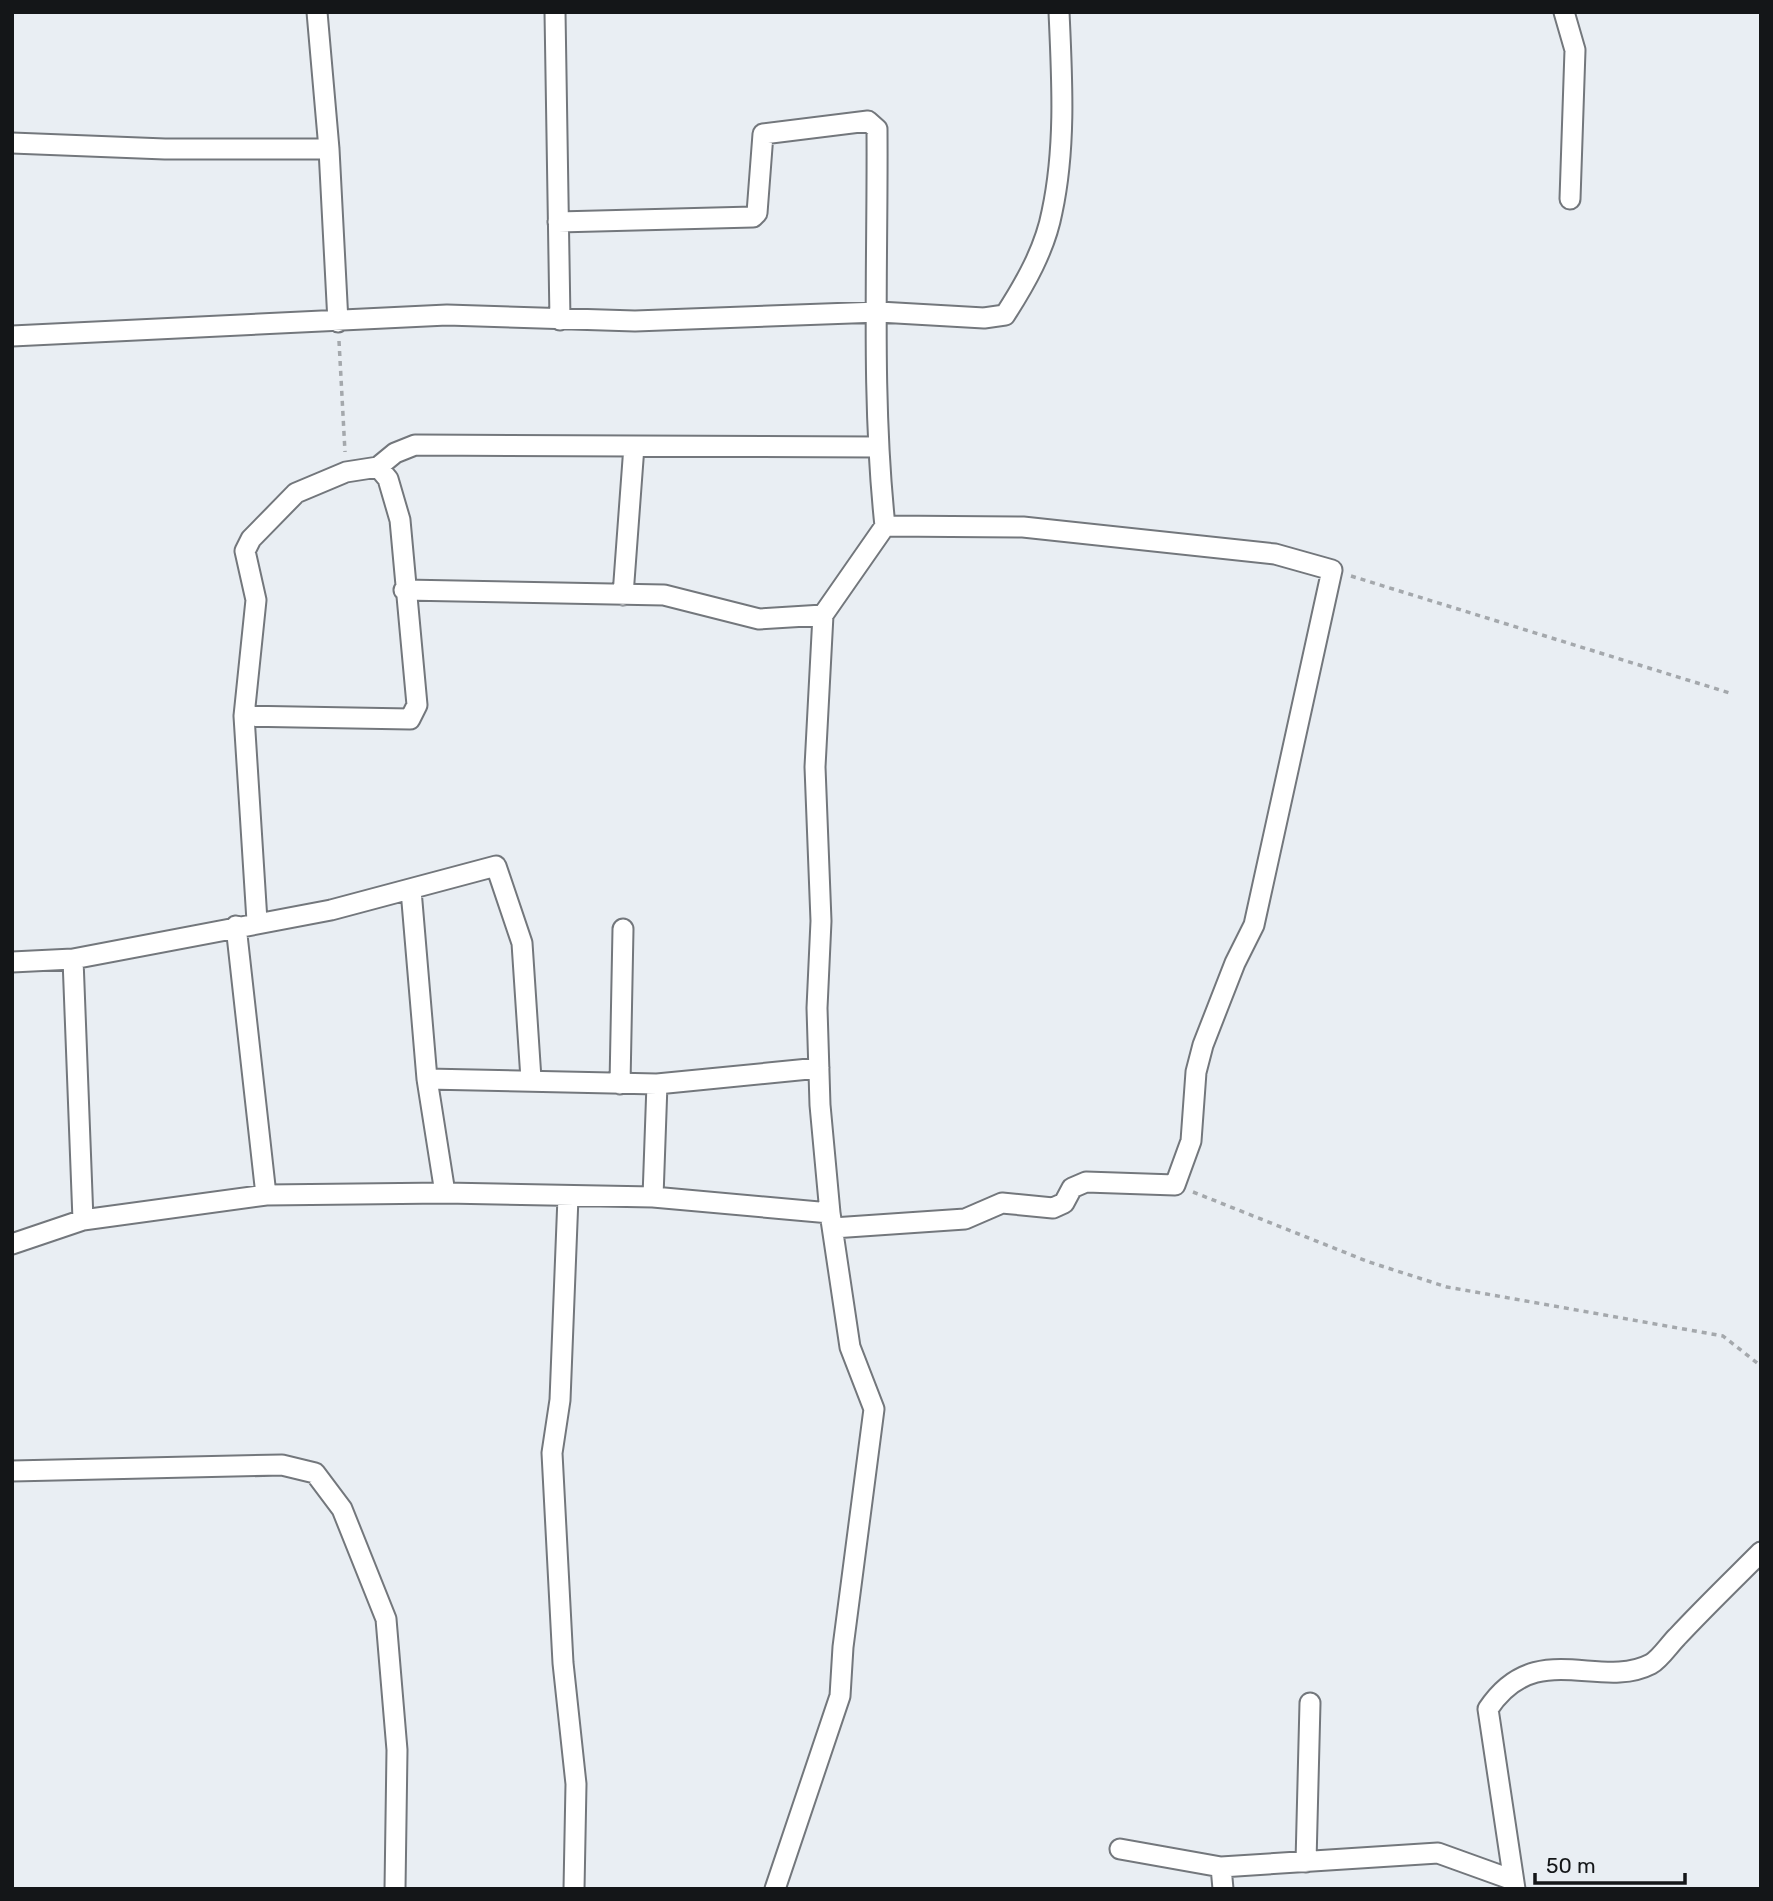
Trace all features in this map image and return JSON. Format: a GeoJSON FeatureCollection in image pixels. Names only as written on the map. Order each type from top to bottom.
{"type":"FeatureCollection","features":[{"type":"Feature","properties":{"kind":"street"},"geometry":{"type":"LineString","coordinates":[[317,12],[329,149],[338,322]]}},
{"type":"Feature","properties":{"kind":"street"},"geometry":{"type":"LineString","coordinates":[[555,12],[560,320]]}},
{"type":"Feature","properties":{"kind":"street"},"geometry":{"type":"LineString","coordinates":[[12,336],[447,315],[635,321],[878,312],[984,318],[1005,315],[1025,284],[1052,214],[1059,165],[1062,74],[1059,12]]}},
{"type":"Feature","properties":{"kind":"street"},"geometry":{"type":"LineString","coordinates":[[1564,12],[1575,50],[1570,199]]}},
{"type":"Feature","properties":{"kind":"street"},"geometry":{"type":"LineString","coordinates":[[558,222],[753,218],[757,213],[763,134],[868,121],[877,129],[877,447],[885,526],[823,615],[815,767],[821,921],[817,1008],[819,1068],[832,1221],[850,1347],[874,1409],[843,1647],[840,1696],[775,1889]]}},
{"type":"Feature","properties":{"kind":"street"},"geometry":{"type":"LineString","coordinates":[[12,143],[165,149],[329,149]]}},
{"type":"Feature","properties":{"kind":"street"},"geometry":{"type":"LineString","coordinates":[[257,921],[244,716],[256,600],[245,551],[248,544],[296,493],[346,472],[379,467],[395,453],[415,445],[877,447]]}},
{"type":"Feature","properties":{"kind":"street"},"geometry":{"type":"LineString","coordinates":[[623,594],[635,446]]}},
{"type":"Feature","properties":{"kind":"street"},"geometry":{"type":"LineString","coordinates":[[244,716],[410,719],[417,705],[404,590],[400,520],[388,480],[379,467]]}},
{"type":"Feature","properties":{"kind":"street"},"geometry":{"type":"LineString","coordinates":[[12,1244],[83,1220],[265,1195],[445,1193],[653,1197],[832,1221],[965,1219],[1002,1203],[1053,1209],[1065,1203],[1072,1188],[1086,1182],[1175,1185],[1191,1141],[1196,1072],[1203,1045],[1235,963],[1254,925],[1332,570],[1275,554],[1023,527],[885,526]]}},
{"type":"Feature","properties":{"kind":"street"},"geometry":{"type":"LineString","coordinates":[[404,590],[664,595],[759,619],[823,615]]}},
{"type":"Feature","properties":{"kind":"street"},"geometry":{"type":"LineString","coordinates":[[12,962],[73,959],[257,921],[331,910],[492,866],[498,869],[522,943],[531,1079]]}},
{"type":"Feature","properties":{"kind":"street"},"geometry":{"type":"LineString","coordinates":[[411,890],[427,1079],[445,1193]]}},
{"type":"Feature","properties":{"kind":"street"},"geometry":{"type":"LineString","coordinates":[[236,926],[265,1195]]}},
{"type":"Feature","properties":{"kind":"street"},"geometry":{"type":"LineString","coordinates":[[621,1084],[624,929]]}},
{"type":"Feature","properties":{"kind":"street"},"geometry":{"type":"LineString","coordinates":[[73,959],[83,1220]]}},
{"type":"Feature","properties":{"kind":"street"},"geometry":{"type":"LineString","coordinates":[[427,1079],[531,1079],[657,1084],[819,1068]]}},
{"type":"Feature","properties":{"kind":"street"},"geometry":{"type":"LineString","coordinates":[[653,1197],[657,1084]]}},
{"type":"Feature","properties":{"kind":"street"},"geometry":{"type":"LineString","coordinates":[[568,1197],[559,1400],[552,1452],[563,1663],[576,1784],[574,1889]]}},
{"type":"Feature","properties":{"kind":"street"},"geometry":{"type":"LineString","coordinates":[[12,1471],[282,1465],[315,1473],[342,1508],[386,1619],[397,1750],[396,1889]]}},
{"type":"Feature","properties":{"kind":"street"},"geometry":{"type":"LineString","coordinates":[[1514,1885],[1488,1709],[1501,1689],[1528,1675],[1564,1667],[1626,1671],[1652,1663],[1761,1552]]}},
{"type":"Feature","properties":{"kind":"street"},"geometry":{"type":"LineString","coordinates":[[1306,1863],[1310,1703]]}},
{"type":"Feature","properties":{"kind":"street"},"geometry":{"type":"LineString","coordinates":[[1119,1849],[1221,1867],[1438,1853],[1514,1885]]}},
{"type":"Feature","properties":{"kind":"street"},"geometry":{"type":"LineString","coordinates":[[1221,1867],[1223,1889]]}},
{"type":"Feature","properties":{"kind":"path"},"geometry":{"type":"LineString","coordinates":[[338,322],[346,472]]}},
{"type":"Feature","properties":{"kind":"path"},"geometry":{"type":"LineString","coordinates":[[1332,570],[1733,694]]}},
{"type":"Feature","properties":{"kind":"path"},"geometry":{"type":"LineString","coordinates":[[1175,1185],[1369,1262],[1447,1287],[1723,1336],[1761,1366]]}}]}
